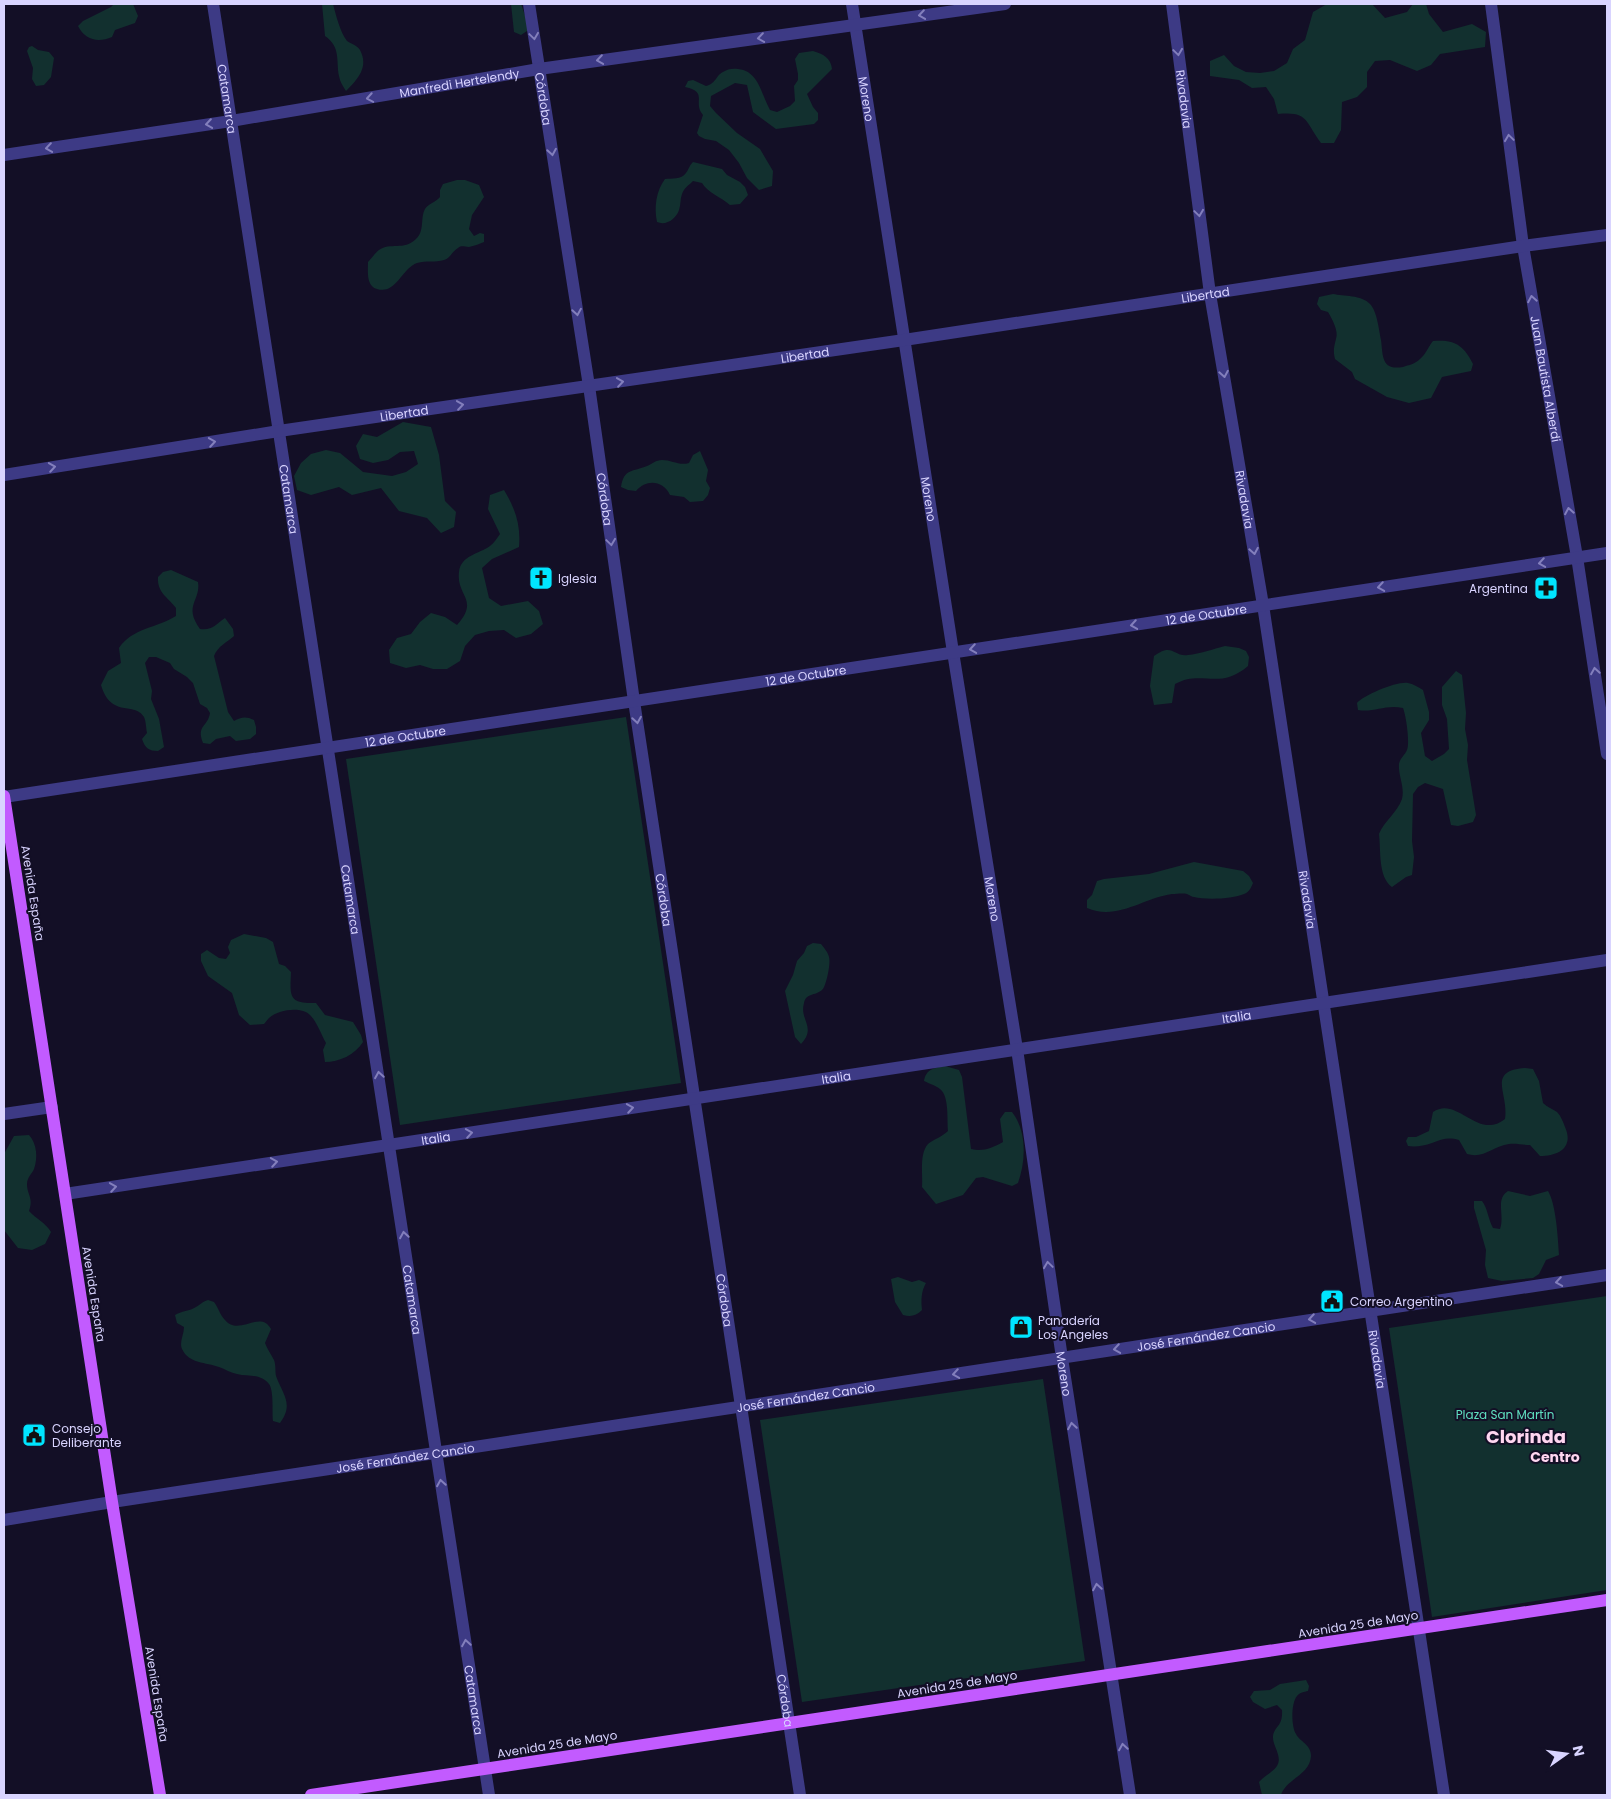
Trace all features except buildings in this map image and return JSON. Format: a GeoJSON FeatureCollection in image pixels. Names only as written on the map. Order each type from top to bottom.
{"type":"FeatureCollection","features":[{"type":"Feature","properties":{"kind":"main road","name":"Avenida España"},"geometry":{"type":"LineString","coordinates":[[4,796],[112,1502],[160,1795]]}},
{"type":"Feature","properties":{"kind":"main road","name":"Avenida 25 de Mayo"},"geometry":{"type":"LineString","coordinates":[[311,1795],[1607,1600]]}},
{"type":"Feature","properties":{"kind":"street","name":"Catamarca"},"geometry":{"type":"LineString","coordinates":[[213,4],[489,1795]]}},
{"type":"Feature","properties":{"kind":"street","name":"Córdoba"},"geometry":{"type":"LineString","coordinates":[[529,4],[589,386],[634,701],[800,1795]]}},
{"type":"Feature","properties":{"kind":"street","name":"Moreno"},"geometry":{"type":"LineString","coordinates":[[852,4],[1017,1049],[1062,1358],[1130,1795]]}},
{"type":"Feature","properties":{"kind":"street","name":"Manfredi Hertelendy"},"geometry":{"type":"LineString","coordinates":[[4,155],[231,121],[538,69],[1005,4]]}},
{"type":"Feature","properties":{"kind":"street","name":"Rivadavia"},"geometry":{"type":"LineString","coordinates":[[1172,4],[1210,294],[1263,605],[1444,1795]]}},
{"type":"Feature","properties":{"kind":"street","name":"Juan Bautista Alberdi"},"geometry":{"type":"LineString","coordinates":[[1491,4],[1523,246],[1578,557],[1607,754]]}},
{"type":"Feature","properties":{"kind":"street","name":"Libertad"},"geometry":{"type":"LineString","coordinates":[[4,475],[279,431],[1607,235]]}},
{"type":"Feature","properties":{"kind":"street","name":"12 de Octubre"},"geometry":{"type":"LineString","coordinates":[[4,796],[1607,553]]}},
{"type":"Feature","properties":{"kind":"street","name":"Italia"},"geometry":{"type":"LineString","coordinates":[[65,1194],[1607,960]]}},
{"type":"Feature","properties":{"kind":"street"},"geometry":{"type":"LineString","coordinates":[[4,1114],[52,1107]]}},
{"type":"Feature","properties":{"kind":"street","name":"José Fernández Cancio"},"geometry":{"type":"LineString","coordinates":[[4,1520],[1607,1275]]}},
{"type":"Feature","properties":{"kind":"green space"},"geometry":{"type":"Polygon","coordinates":[[[114,4],[133,4],[138,16],[135,23],[115,30],[112,37],[102,40],[92,39],[81,31],[78,26],[83,21],[114,4]]]}},
{"type":"Feature","properties":{"kind":"green space"},"geometry":{"type":"Polygon","coordinates":[[[322,4],[333,4],[338,23],[347,41],[359,48],[362,56],[363,67],[361,72],[346,91],[339,78],[336,49],[325,36],[322,4]]]}},
{"type":"Feature","properties":{"kind":"green space"},"geometry":{"type":"Polygon","coordinates":[[[511,4],[521,4],[528,24],[527,31],[521,35],[514,32],[511,4]]]}},
{"type":"Feature","properties":{"kind":"green space"},"geometry":{"type":"Polygon","coordinates":[[[1327,4],[1372,4],[1385,18],[1407,12],[1413,4],[1426,4],[1429,14],[1443,32],[1472,24],[1486,32],[1485,47],[1440,54],[1431,65],[1417,71],[1390,60],[1375,61],[1367,72],[1367,87],[1357,97],[1342,102],[1341,130],[1334,143],[1321,143],[1309,124],[1301,116],[1296,114],[1278,114],[1274,99],[1266,87],[1252,88],[1239,80],[1210,76],[1210,61],[1224,55],[1234,66],[1246,72],[1274,71],[1287,63],[1293,49],[1305,40],[1313,12],[1327,4]]]}},
{"type":"Feature","properties":{"kind":"green space"},"geometry":{"type":"Polygon","coordinates":[[[32,46],[38,50],[49,52],[54,58],[51,77],[44,85],[36,86],[32,79],[33,68],[27,51],[32,46]]]}},
{"type":"Feature","properties":{"kind":"green space"},"geometry":{"type":"Polygon","coordinates":[[[813,51],[826,57],[832,69],[807,94],[818,113],[818,120],[814,124],[776,129],[753,112],[747,85],[735,83],[711,96],[710,106],[737,133],[760,149],[773,171],[772,186],[759,190],[747,178],[729,150],[716,141],[699,136],[697,133],[703,115],[699,106],[698,95],[692,89],[685,87],[688,81],[693,80],[706,86],[710,85],[720,74],[728,69],[745,71],[755,79],[770,110],[777,112],[790,106],[795,101],[794,86],[798,80],[798,74],[795,59],[799,53],[813,51]]]}},
{"type":"Feature","properties":{"kind":"green space"},"geometry":{"type":"Polygon","coordinates":[[[693,162],[722,169],[727,175],[745,187],[748,195],[740,204],[730,205],[708,190],[702,183],[693,181],[683,192],[676,216],[664,223],[657,222],[656,199],[665,179],[679,178],[684,175],[693,162]]]}},
{"type":"Feature","properties":{"kind":"green space"},"geometry":{"type":"Polygon","coordinates":[[[465,180],[479,185],[484,197],[472,215],[469,229],[474,236],[480,233],[484,234],[484,242],[469,247],[459,247],[444,260],[417,263],[389,288],[384,290],[373,287],[368,278],[368,262],[383,248],[407,245],[416,239],[419,236],[425,209],[440,197],[440,190],[443,184],[465,180]]]}},
{"type":"Feature","properties":{"kind":"green space"},"geometry":{"type":"Polygon","coordinates":[[[1333,294],[1357,297],[1370,304],[1377,321],[1384,361],[1391,367],[1403,367],[1414,363],[1422,357],[1433,341],[1447,341],[1458,345],[1470,357],[1473,364],[1471,371],[1442,377],[1431,398],[1409,403],[1387,397],[1355,379],[1352,372],[1335,359],[1336,329],[1328,312],[1321,310],[1317,304],[1319,297],[1333,294]]]}},
{"type":"Feature","properties":{"kind":"green space"},"geometry":{"type":"Polygon","coordinates":[[[403,422],[431,427],[439,455],[445,501],[456,512],[454,527],[441,533],[427,518],[399,511],[381,488],[352,495],[339,487],[311,495],[297,490],[294,476],[301,463],[311,454],[326,450],[340,453],[363,472],[392,476],[406,472],[418,464],[414,451],[400,452],[388,460],[373,463],[360,459],[356,446],[363,434],[377,437],[403,422]]]}},
{"type":"Feature","properties":{"kind":"green space"},"geometry":{"type":"Polygon","coordinates":[[[700,451],[708,470],[706,481],[710,488],[708,495],[703,501],[690,502],[684,497],[670,495],[663,486],[654,483],[645,484],[636,491],[621,487],[624,477],[630,472],[660,460],[682,464],[689,463],[693,455],[700,451]]]}},
{"type":"Feature","properties":{"kind":"green space"},"geometry":{"type":"Polygon","coordinates":[[[504,490],[516,517],[519,531],[519,547],[492,559],[482,568],[489,598],[501,606],[528,601],[539,611],[543,624],[531,634],[516,638],[504,630],[489,631],[475,635],[465,646],[460,661],[447,669],[433,669],[420,665],[406,668],[390,663],[389,650],[397,638],[411,634],[420,622],[431,613],[445,617],[457,625],[464,616],[467,603],[459,580],[460,566],[467,558],[490,546],[500,534],[488,509],[490,495],[504,490]]]}},
{"type":"Feature","properties":{"kind":"green space"},"geometry":{"type":"Polygon","coordinates":[[[171,570],[198,582],[193,614],[200,629],[211,628],[225,618],[233,629],[234,636],[220,647],[214,656],[228,712],[234,721],[244,718],[254,720],[256,734],[250,739],[236,741],[230,736],[216,739],[210,744],[203,743],[201,733],[210,713],[207,708],[200,704],[193,683],[174,669],[170,663],[156,657],[149,657],[145,663],[152,691],[151,699],[159,719],[164,747],[158,751],[144,745],[142,739],[147,733],[144,717],[140,712],[117,706],[105,695],[101,685],[108,671],[121,663],[119,648],[124,641],[138,632],[176,616],[176,608],[161,591],[158,582],[158,577],[163,572],[171,570]]]}},
{"type":"Feature","properties":{"kind":"green space"},"geometry":{"type":"Polygon","coordinates":[[[1225,646],[1246,651],[1249,657],[1248,666],[1228,677],[1219,679],[1194,678],[1175,684],[1172,703],[1154,705],[1150,686],[1154,656],[1165,650],[1188,655],[1225,646]]]}},
{"type":"Feature","properties":{"kind":"green space"},"geometry":{"type":"Polygon","coordinates":[[[1456,671],[1462,675],[1466,713],[1465,729],[1468,745],[1467,760],[1476,815],[1473,822],[1458,826],[1451,825],[1443,789],[1425,783],[1418,787],[1413,794],[1412,841],[1414,857],[1412,875],[1392,887],[1384,877],[1382,870],[1379,834],[1402,799],[1403,790],[1399,764],[1408,746],[1405,717],[1403,708],[1391,707],[1364,711],[1358,710],[1357,703],[1373,693],[1396,684],[1408,683],[1423,690],[1429,712],[1429,720],[1421,733],[1425,756],[1432,761],[1449,749],[1447,719],[1442,705],[1442,687],[1456,671]]]}},
{"type":"Feature","properties":{"kind":"green space"},"geometry":{"type":"Polygon","coordinates":[[[626,717],[681,1083],[400,1125],[346,759],[626,717]]]}},
{"type":"Feature","properties":{"kind":"green space"},"geometry":{"type":"Polygon","coordinates":[[[1194,862],[1243,871],[1253,883],[1251,888],[1239,896],[1219,899],[1172,894],[1109,912],[1087,908],[1087,900],[1092,895],[1097,881],[1149,874],[1194,862]]]}},
{"type":"Feature","properties":{"kind":"green space"},"geometry":{"type":"Polygon","coordinates":[[[244,934],[266,938],[273,942],[279,964],[285,966],[291,972],[291,993],[296,1000],[316,1003],[325,1015],[353,1022],[363,1042],[356,1051],[336,1061],[325,1062],[323,1050],[326,1043],[317,1025],[306,1012],[290,1010],[273,1015],[264,1024],[250,1025],[239,1015],[232,993],[208,976],[201,961],[201,954],[207,950],[219,958],[226,959],[230,953],[228,947],[231,940],[244,934]]]}},
{"type":"Feature","properties":{"kind":"green space"},"geometry":{"type":"Polygon","coordinates":[[[813,943],[821,944],[827,952],[829,969],[822,990],[805,1000],[803,1009],[808,1033],[801,1044],[795,1037],[785,991],[797,961],[807,946],[813,943]]]}},
{"type":"Feature","properties":{"kind":"green space"},"geometry":{"type":"Polygon","coordinates":[[[945,1066],[959,1070],[962,1077],[971,1149],[987,1149],[1003,1142],[1000,1119],[1005,1112],[1012,1112],[1023,1137],[1024,1156],[1018,1183],[1012,1186],[983,1177],[976,1178],[963,1195],[936,1204],[922,1187],[922,1159],[928,1144],[948,1131],[947,1105],[942,1091],[924,1081],[927,1074],[934,1068],[945,1066]]]}},
{"type":"Feature","properties":{"kind":"green space"},"geometry":{"type":"Polygon","coordinates":[[[1533,1069],[1539,1081],[1543,1103],[1561,1117],[1568,1140],[1559,1152],[1540,1156],[1530,1145],[1512,1144],[1503,1145],[1484,1154],[1473,1155],[1467,1154],[1459,1140],[1452,1139],[1423,1146],[1408,1146],[1406,1141],[1408,1137],[1416,1137],[1429,1131],[1433,1112],[1442,1108],[1451,1109],[1486,1125],[1495,1124],[1505,1119],[1503,1079],[1506,1074],[1513,1070],[1533,1069]]]}},
{"type":"Feature","properties":{"kind":"green space"},"geometry":{"type":"Polygon","coordinates":[[[29,1135],[34,1143],[36,1160],[34,1169],[27,1182],[31,1200],[29,1211],[51,1232],[45,1244],[32,1250],[18,1248],[4,1230],[4,1154],[14,1136],[29,1135]]]}},
{"type":"Feature","properties":{"kind":"green space"},"geometry":{"type":"Polygon","coordinates":[[[1508,1191],[1530,1196],[1548,1191],[1551,1197],[1556,1222],[1559,1255],[1546,1260],[1539,1274],[1533,1278],[1502,1281],[1488,1278],[1485,1265],[1486,1250],[1474,1208],[1474,1201],[1482,1201],[1493,1228],[1500,1229],[1502,1198],[1508,1191]]]}},
{"type":"Feature","properties":{"kind":"green space"},"geometry":{"type":"Polygon","coordinates":[[[898,1277],[912,1282],[919,1280],[926,1283],[922,1296],[922,1310],[915,1315],[903,1315],[895,1302],[891,1279],[898,1277]]]}},
{"type":"Feature","properties":{"kind":"green space","name":"Plaza San Martín"},"geometry":{"type":"Polygon","coordinates":[[[1607,1296],[1607,1590],[1432,1617],[1389,1328],[1607,1296]]]}},
{"type":"Feature","properties":{"kind":"green space"},"geometry":{"type":"Polygon","coordinates":[[[208,1300],[214,1302],[223,1318],[231,1324],[237,1326],[261,1322],[271,1329],[265,1343],[274,1360],[276,1376],[287,1405],[280,1423],[273,1421],[271,1387],[262,1378],[241,1375],[198,1362],[185,1354],[182,1349],[184,1327],[177,1323],[175,1315],[208,1300]]]}},
{"type":"Feature","properties":{"kind":"green space"},"geometry":{"type":"Polygon","coordinates":[[[1043,1379],[1085,1661],[802,1702],[760,1420],[1043,1379]]]}},
{"type":"Feature","properties":{"kind":"green space"},"geometry":{"type":"Polygon","coordinates":[[[1306,1680],[1309,1686],[1308,1691],[1302,1692],[1295,1699],[1293,1720],[1296,1734],[1311,1752],[1310,1762],[1307,1768],[1288,1785],[1281,1795],[1262,1795],[1259,1782],[1279,1762],[1273,1736],[1280,1723],[1282,1710],[1277,1705],[1265,1709],[1253,1702],[1250,1697],[1254,1691],[1270,1690],[1280,1684],[1306,1680]]]}},
{"type":"Feature","properties":{"kind":"place","name":"Iglesia"},"geometry":{"type":"Point","coordinates":[541,578]}},
{"type":"Feature","properties":{"kind":"place","name":"Argentina"},"geometry":{"type":"Point","coordinates":[1546,588]}},
{"type":"Feature","properties":{"kind":"place","name":"Correo Argentino"},"geometry":{"type":"Point","coordinates":[1332,1301]}},
{"type":"Feature","properties":{"kind":"place","name":"Panadería Los Angeles"},"geometry":{"type":"Point","coordinates":[1021,1327]}},
{"type":"Feature","properties":{"kind":"place","name":"Consejo Deliberante"},"geometry":{"type":"Point","coordinates":[34,1435]}},
{"type":"Feature","properties":{"kind":"district","name":"Clorinda"},"geometry":{"type":"Point","coordinates":[1526,1436]}},
{"type":"Feature","properties":{"kind":"district","name":"Centro"},"geometry":{"type":"Point","coordinates":[1555,1457]}}]}
